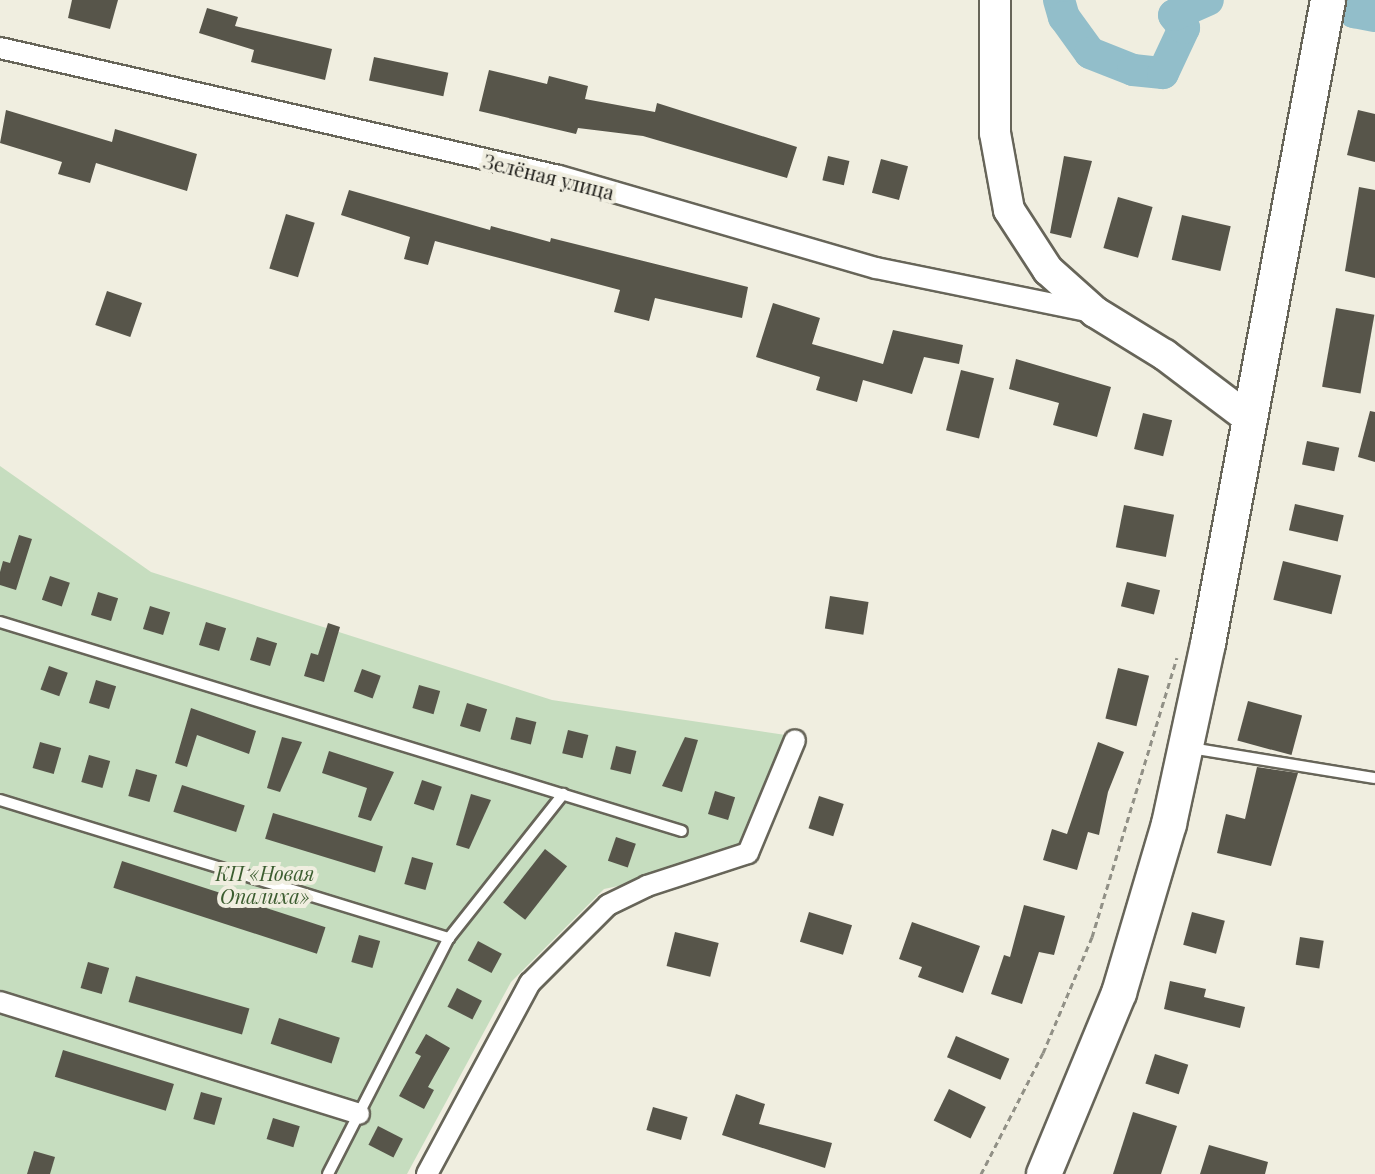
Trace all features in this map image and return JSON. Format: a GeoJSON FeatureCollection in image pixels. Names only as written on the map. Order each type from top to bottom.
{"type":"FeatureCollection","features":[{"type":"Feature","properties":{"kind":"main road"},"geometry":{"type":"LineString","coordinates":[[1044,1174],[1119,993],[1152,889],[1186,747],[1251,420],[1325,16]]}},
{"type":"Feature","properties":{"kind":"street"},"geometry":{"type":"LineString","coordinates":[[995,0],[995,133],[1009,210],[1048,270],[1095,312],[1165,355],[1251,420]]}},
{"type":"Feature","properties":{"kind":"street","name":"Зелёная улица"},"geometry":{"type":"LineString","coordinates":[[0,48],[559,176],[876,268],[1095,312]]}},
{"type":"Feature","properties":{"kind":"street"},"geometry":{"type":"LineString","coordinates":[[427,1174],[530,983],[608,905],[647,886],[748,853],[795,740]]}},
{"type":"Feature","properties":{"kind":"street"},"geometry":{"type":"LineString","coordinates":[[0,1002],[359,1114]]}},
{"type":"Feature","properties":{"kind":"lane"},"geometry":{"type":"LineString","coordinates":[[0,622],[682,831]]}},
{"type":"Feature","properties":{"kind":"lane"},"geometry":{"type":"LineString","coordinates":[[1186,747],[1375,778]]}},
{"type":"Feature","properties":{"kind":"lane"},"geometry":{"type":"LineString","coordinates":[[328,1174],[449,938],[563,794]]}},
{"type":"Feature","properties":{"kind":"lane"},"geometry":{"type":"LineString","coordinates":[[0,800],[449,938]]}},
{"type":"Feature","properties":{"kind":"path"},"geometry":{"type":"LineString","coordinates":[[981,1174],[1043,1053],[1092,937],[1179,652]]}},
{"type":"Feature","properties":{"kind":"green space","name":"КП «Новая Опалиха»"},"geometry":{"type":"Polygon","coordinates":[[[0,466],[151,572],[552,700],[799,737],[751,858],[604,889],[511,982],[407,1174],[0,1174],[0,466]]]}},
{"type":"Feature","properties":{"kind":"building"},"geometry":{"type":"Polygon","coordinates":[[[72,0],[118,0],[110,29],[68,18],[72,0]]]}},
{"type":"Feature","properties":{"kind":"building"},"geometry":{"type":"Polygon","coordinates":[[[207,8],[238,17],[235,26],[332,49],[325,80],[251,62],[254,50],[199,33],[207,8]]]}},
{"type":"Feature","properties":{"kind":"building"},"geometry":{"type":"Polygon","coordinates":[[[374,57],[448,73],[443,96],[369,80],[374,57]]]}},
{"type":"Feature","properties":{"kind":"building"},"geometry":{"type":"Polygon","coordinates":[[[489,70],[547,84],[549,76],[588,86],[585,99],[655,112],[657,103],[797,147],[787,178],[643,136],[578,128],[576,134],[479,111],[489,70]]]}},
{"type":"Feature","properties":{"kind":"building"},"geometry":{"type":"Polygon","coordinates":[[[6,110],[112,142],[115,129],[197,154],[187,191],[96,163],[90,183],[58,174],[62,162],[0,143],[6,110]]]}},
{"type":"Feature","properties":{"kind":"building"},"geometry":{"type":"Polygon","coordinates":[[[1358,110],[1375,114],[1375,162],[1347,155],[1358,110]]]}},
{"type":"Feature","properties":{"kind":"building"},"geometry":{"type":"Polygon","coordinates":[[[828,156],[849,161],[844,185],[822,180],[828,156]]]}},
{"type":"Feature","properties":{"kind":"building"},"geometry":{"type":"Polygon","coordinates":[[[1064,156],[1092,161],[1071,238],[1050,233],[1064,156]]]}},
{"type":"Feature","properties":{"kind":"building"},"geometry":{"type":"Polygon","coordinates":[[[881,159],[908,166],[899,200],[872,193],[881,159]]]}},
{"type":"Feature","properties":{"kind":"building"},"geometry":{"type":"Polygon","coordinates":[[[1359,187],[1375,190],[1375,278],[1345,271],[1359,187]]]}},
{"type":"Feature","properties":{"kind":"building"},"geometry":{"type":"Polygon","coordinates":[[[349,190],[490,230],[491,226],[550,242],[551,238],[748,287],[742,318],[655,298],[649,321],[614,312],[620,290],[435,241],[428,265],[404,259],[410,237],[341,215],[349,190]]]}},
{"type":"Feature","properties":{"kind":"building"},"geometry":{"type":"Polygon","coordinates":[[[1118,197],[1153,207],[1138,258],[1103,248],[1118,197]]]}},
{"type":"Feature","properties":{"kind":"building"},"geometry":{"type":"Polygon","coordinates":[[[286,214],[315,223],[298,277],[269,269],[286,214]]]}},
{"type":"Feature","properties":{"kind":"building"},"geometry":{"type":"Polygon","coordinates":[[[1182,215],[1231,226],[1220,271],[1172,260],[1182,215]]]}},
{"type":"Feature","properties":{"kind":"building"},"geometry":{"type":"Polygon","coordinates":[[[107,291],[142,303],[130,337],[95,325],[107,291]]]}},
{"type":"Feature","properties":{"kind":"building"},"geometry":{"type":"Polygon","coordinates":[[[773,303],[820,318],[812,344],[883,364],[893,330],[963,345],[959,364],[924,357],[912,394],[863,380],[857,402],[816,390],[820,377],[756,357],[773,303]]]}},
{"type":"Feature","properties":{"kind":"building"},"geometry":{"type":"Polygon","coordinates":[[[1336,308],[1374,315],[1361,394],[1322,387],[1336,308]]]}},
{"type":"Feature","properties":{"kind":"building"},"geometry":{"type":"Polygon","coordinates":[[[1016,359],[1111,387],[1097,437],[1053,425],[1059,403],[1009,389],[1016,359]]]}},
{"type":"Feature","properties":{"kind":"building"},"geometry":{"type":"Polygon","coordinates":[[[961,370],[994,378],[979,438],[946,430],[961,370]]]}},
{"type":"Feature","properties":{"kind":"building"},"geometry":{"type":"Polygon","coordinates":[[[1370,411],[1375,412],[1375,462],[1358,457],[1370,411]]]}},
{"type":"Feature","properties":{"kind":"building"},"geometry":{"type":"Polygon","coordinates":[[[1143,413],[1172,420],[1163,456],[1134,449],[1143,413]]]}},
{"type":"Feature","properties":{"kind":"building"},"geometry":{"type":"Polygon","coordinates":[[[1307,441],[1339,448],[1334,471],[1302,464],[1307,441]]]}},
{"type":"Feature","properties":{"kind":"building"},"geometry":{"type":"Polygon","coordinates":[[[1295,504],[1344,515],[1338,542],[1289,530],[1295,504]]]}},
{"type":"Feature","properties":{"kind":"building"},"geometry":{"type":"Polygon","coordinates":[[[1124,505],[1174,515],[1166,557],[1116,547],[1124,505]]]}},
{"type":"Feature","properties":{"kind":"building"},"geometry":{"type":"Polygon","coordinates":[[[19,535],[32,539],[16,590],[0,585],[0,572],[3,561],[10,563],[19,535]]]}},
{"type":"Feature","properties":{"kind":"building"},"geometry":{"type":"Polygon","coordinates":[[[1283,561],[1341,576],[1332,614],[1273,600],[1283,561]]]}},
{"type":"Feature","properties":{"kind":"building"},"geometry":{"type":"Polygon","coordinates":[[[50,576],[70,583],[62,606],[42,600],[50,576]]]}},
{"type":"Feature","properties":{"kind":"building"},"geometry":{"type":"Polygon","coordinates":[[[1127,582],[1160,590],[1154,614],[1121,606],[1127,582]]]}},
{"type":"Feature","properties":{"kind":"building"},"geometry":{"type":"Polygon","coordinates":[[[98,592],[118,598],[111,621],[91,615],[98,592]]]}},
{"type":"Feature","properties":{"kind":"building"},"geometry":{"type":"Polygon","coordinates":[[[830,596],[869,602],[863,635],[825,629],[830,596]]]}},
{"type":"Feature","properties":{"kind":"building"},"geometry":{"type":"Polygon","coordinates":[[[150,606],[170,612],[163,635],[143,629],[150,606]]]}},
{"type":"Feature","properties":{"kind":"building"},"geometry":{"type":"Polygon","coordinates":[[[206,622],[226,628],[219,651],[199,645],[206,622]]]}},
{"type":"Feature","properties":{"kind":"building"},"geometry":{"type":"Polygon","coordinates":[[[328,623],[340,627],[324,682],[304,676],[311,653],[318,655],[328,623]]]}},
{"type":"Feature","properties":{"kind":"building"},"geometry":{"type":"Polygon","coordinates":[[[257,637],[277,643],[270,666],[250,660],[257,637]]]}},
{"type":"Feature","properties":{"kind":"building"},"geometry":{"type":"Polygon","coordinates":[[[49,666],[68,673],[59,696],[40,689],[49,666]]]}},
{"type":"Feature","properties":{"kind":"building"},"geometry":{"type":"Polygon","coordinates":[[[1118,668],[1149,676],[1136,726],[1105,718],[1118,668]]]}},
{"type":"Feature","properties":{"kind":"building"},"geometry":{"type":"Polygon","coordinates":[[[362,669],[381,676],[373,698],[354,692],[362,669]]]}},
{"type":"Feature","properties":{"kind":"building"},"geometry":{"type":"Polygon","coordinates":[[[96,680],[116,686],[109,709],[89,703],[96,680]]]}},
{"type":"Feature","properties":{"kind":"building"},"geometry":{"type":"Polygon","coordinates":[[[419,685],[440,691],[434,714],[412,708],[419,685]]]}},
{"type":"Feature","properties":{"kind":"building"},"geometry":{"type":"Polygon","coordinates":[[[1248,701],[1302,715],[1291,755],[1237,741],[1248,701]]]}},
{"type":"Feature","properties":{"kind":"building"},"geometry":{"type":"Polygon","coordinates":[[[467,703],[487,709],[480,732],[460,726],[467,703]]]}},
{"type":"Feature","properties":{"kind":"building"},"geometry":{"type":"Polygon","coordinates":[[[191,708],[256,731],[249,754],[197,735],[187,767],[175,763],[191,708]]]}},
{"type":"Feature","properties":{"kind":"building"},"geometry":{"type":"Polygon","coordinates":[[[516,717],[536,722],[531,744],[510,739],[516,717]]]}},
{"type":"Feature","properties":{"kind":"building"},"geometry":{"type":"Polygon","coordinates":[[[568,730],[588,735],[583,758],[562,753],[568,730]]]}},
{"type":"Feature","properties":{"kind":"building"},"geometry":{"type":"Polygon","coordinates":[[[282,737],[302,742],[280,792],[267,788],[282,737]]]}},
{"type":"Feature","properties":{"kind":"building"},"geometry":{"type":"Polygon","coordinates":[[[685,737],[698,740],[682,792],[662,786],[685,737]]]}},
{"type":"Feature","properties":{"kind":"building"},"geometry":{"type":"Polygon","coordinates":[[[40,742],[61,748],[54,774],[33,768],[40,742]]]}},
{"type":"Feature","properties":{"kind":"building"},"geometry":{"type":"Polygon","coordinates":[[[1098,742],[1124,752],[1108,792],[1099,835],[1088,832],[1077,870],[1043,860],[1052,829],[1067,834],[1098,742]]]}},
{"type":"Feature","properties":{"kind":"building"},"geometry":{"type":"Polygon","coordinates":[[[616,746],[636,751],[631,774],[610,769],[616,746]]]}},
{"type":"Feature","properties":{"kind":"building"},"geometry":{"type":"Polygon","coordinates":[[[329,751],[394,772],[371,821],[358,817],[367,788],[322,773],[329,751]]]}},
{"type":"Feature","properties":{"kind":"building"},"geometry":{"type":"Polygon","coordinates":[[[89,755],[110,761],[102,788],[81,782],[89,755]]]}},
{"type":"Feature","properties":{"kind":"building"},"geometry":{"type":"Polygon","coordinates":[[[1257,767],[1298,773],[1271,866],[1217,853],[1226,814],[1245,819],[1257,767]]]}},
{"type":"Feature","properties":{"kind":"building"},"geometry":{"type":"Polygon","coordinates":[[[136,769],[157,775],[149,802],[128,796],[136,769]]]}},
{"type":"Feature","properties":{"kind":"building"},"geometry":{"type":"Polygon","coordinates":[[[422,780],[442,787],[434,810],[414,804],[422,780]]]}},
{"type":"Feature","properties":{"kind":"building"},"geometry":{"type":"Polygon","coordinates":[[[182,785],[245,805],[236,832],[173,812],[182,785]]]}},
{"type":"Feature","properties":{"kind":"building"},"geometry":{"type":"Polygon","coordinates":[[[715,791],[735,797],[728,820],[708,814],[715,791]]]}},
{"type":"Feature","properties":{"kind":"building"},"geometry":{"type":"Polygon","coordinates":[[[471,794],[491,800],[469,849],[456,845],[471,794]]]}},
{"type":"Feature","properties":{"kind":"building"},"geometry":{"type":"Polygon","coordinates":[[[819,796],[844,804],[833,836],[808,828],[819,796]]]}},
{"type":"Feature","properties":{"kind":"building"},"geometry":{"type":"Polygon","coordinates":[[[273,813],[383,847],[375,872],[265,839],[273,813]]]}},
{"type":"Feature","properties":{"kind":"building"},"geometry":{"type":"Polygon","coordinates":[[[616,837],[636,844],[628,867],[608,861],[616,837]]]}},
{"type":"Feature","properties":{"kind":"building"},"geometry":{"type":"Polygon","coordinates":[[[545,849],[567,866],[525,920],[503,903],[545,849]]]}},
{"type":"Feature","properties":{"kind":"building"},"geometry":{"type":"Polygon","coordinates":[[[412,857],[433,863],[425,890],[404,884],[412,857]]]}},
{"type":"Feature","properties":{"kind":"building"},"geometry":{"type":"Polygon","coordinates":[[[122,861],[326,927],[317,954],[113,888],[122,861]]]}},
{"type":"Feature","properties":{"kind":"building"},"geometry":{"type":"Polygon","coordinates":[[[1024,905],[1065,916],[1054,955],[1039,952],[1022,1004],[991,994],[1004,955],[1010,957],[1024,905]]]}},
{"type":"Feature","properties":{"kind":"building"},"geometry":{"type":"Polygon","coordinates":[[[809,912],[852,925],[843,955],[800,942],[809,912]]]}},
{"type":"Feature","properties":{"kind":"building"},"geometry":{"type":"Polygon","coordinates":[[[1192,912],[1225,921],[1216,954],[1183,945],[1192,912]]]}},
{"type":"Feature","properties":{"kind":"building"},"geometry":{"type":"Polygon","coordinates":[[[912,922],[980,946],[963,993],[918,977],[922,967],[899,959],[912,922]]]}},
{"type":"Feature","properties":{"kind":"building"},"geometry":{"type":"Polygon","coordinates":[[[675,932],[719,943],[710,977],[667,966],[675,932]]]}},
{"type":"Feature","properties":{"kind":"building"},"geometry":{"type":"Polygon","coordinates":[[[359,935],[380,941],[372,968],[351,962],[359,935]]]}},
{"type":"Feature","properties":{"kind":"building"},"geometry":{"type":"Polygon","coordinates":[[[1300,937],[1324,941],[1319,968],[1296,965],[1300,937]]]}},
{"type":"Feature","properties":{"kind":"building"},"geometry":{"type":"Polygon","coordinates":[[[478,941],[502,954],[492,973],[468,960],[478,941]]]}},
{"type":"Feature","properties":{"kind":"building"},"geometry":{"type":"Polygon","coordinates":[[[88,962],[109,968],[102,994],[81,988],[88,962]]]}},
{"type":"Feature","properties":{"kind":"building"},"geometry":{"type":"Polygon","coordinates":[[[136,976],[249,1009],[242,1034],[129,1002],[136,976]]]}},
{"type":"Feature","properties":{"kind":"building"},"geometry":{"type":"Polygon","coordinates":[[[1170,981],[1206,989],[1204,997],[1245,1007],[1240,1028],[1164,1009],[1170,981]]]}},
{"type":"Feature","properties":{"kind":"building"},"geometry":{"type":"Polygon","coordinates":[[[457,988],[482,1001],[472,1019],[447,1007],[457,988]]]}},
{"type":"Feature","properties":{"kind":"building"},"geometry":{"type":"Polygon","coordinates":[[[279,1018],[340,1038],[332,1063],[271,1044],[279,1018]]]}},
{"type":"Feature","properties":{"kind":"building"},"geometry":{"type":"Polygon","coordinates":[[[426,1034],[450,1048],[428,1087],[434,1090],[424,1109],[399,1096],[421,1056],[415,1053],[426,1034]]]}},
{"type":"Feature","properties":{"kind":"building"},"geometry":{"type":"Polygon","coordinates":[[[956,1036],[1009,1059],[1000,1080],[947,1057],[956,1036]]]}},
{"type":"Feature","properties":{"kind":"building"},"geometry":{"type":"Polygon","coordinates":[[[63,1050],[174,1084],[166,1111],[55,1077],[63,1050]]]}},
{"type":"Feature","properties":{"kind":"building"},"geometry":{"type":"Polygon","coordinates":[[[1155,1054],[1188,1065],[1179,1094],[1145,1083],[1155,1054]]]}},
{"type":"Feature","properties":{"kind":"building"},"geometry":{"type":"Polygon","coordinates":[[[949,1089],[986,1107],[971,1138],[934,1120],[949,1089]]]}},
{"type":"Feature","properties":{"kind":"building"},"geometry":{"type":"Polygon","coordinates":[[[201,1092],[222,1098],[214,1125],[193,1119],[201,1092]]]}},
{"type":"Feature","properties":{"kind":"building"},"geometry":{"type":"Polygon","coordinates":[[[736,1094],[765,1104],[759,1124],[832,1143],[825,1168],[722,1135],[736,1094]]]}},
{"type":"Feature","properties":{"kind":"building"},"geometry":{"type":"Polygon","coordinates":[[[653,1107],[688,1117],[681,1140],[646,1130],[653,1107]]]}},
{"type":"Feature","properties":{"kind":"building"},"geometry":{"type":"Polygon","coordinates":[[[1133,1112],[1177,1126],[1161,1174],[1113,1174],[1133,1112]]]}},
{"type":"Feature","properties":{"kind":"building"},"geometry":{"type":"Polygon","coordinates":[[[273,1118],[300,1126],[293,1147],[267,1139],[273,1118]]]}},
{"type":"Feature","properties":{"kind":"building"},"geometry":{"type":"Polygon","coordinates":[[[378,1126],[403,1139],[393,1157],[368,1145],[378,1126]]]}},
{"type":"Feature","properties":{"kind":"building"},"geometry":{"type":"Polygon","coordinates":[[[1209,1145],[1268,1162],[1265,1174],[1200,1174],[1209,1145]]]}},
{"type":"Feature","properties":{"kind":"building"},"geometry":{"type":"Polygon","coordinates":[[[34,1151],[55,1157],[50,1174],[27,1174],[34,1151]]]}},
{"type":"Feature","properties":{"kind":"waterway"},"geometry":{"type":"LineString","coordinates":[[1059,0],[1064,17],[1090,53],[1133,70],[1163,73],[1184,28],[1174,15],[1208,0]]}},
{"type":"Feature","properties":{"kind":"waterway"},"geometry":{"type":"LineString","coordinates":[[1344,0],[1354,12],[1375,16]]}}]}
